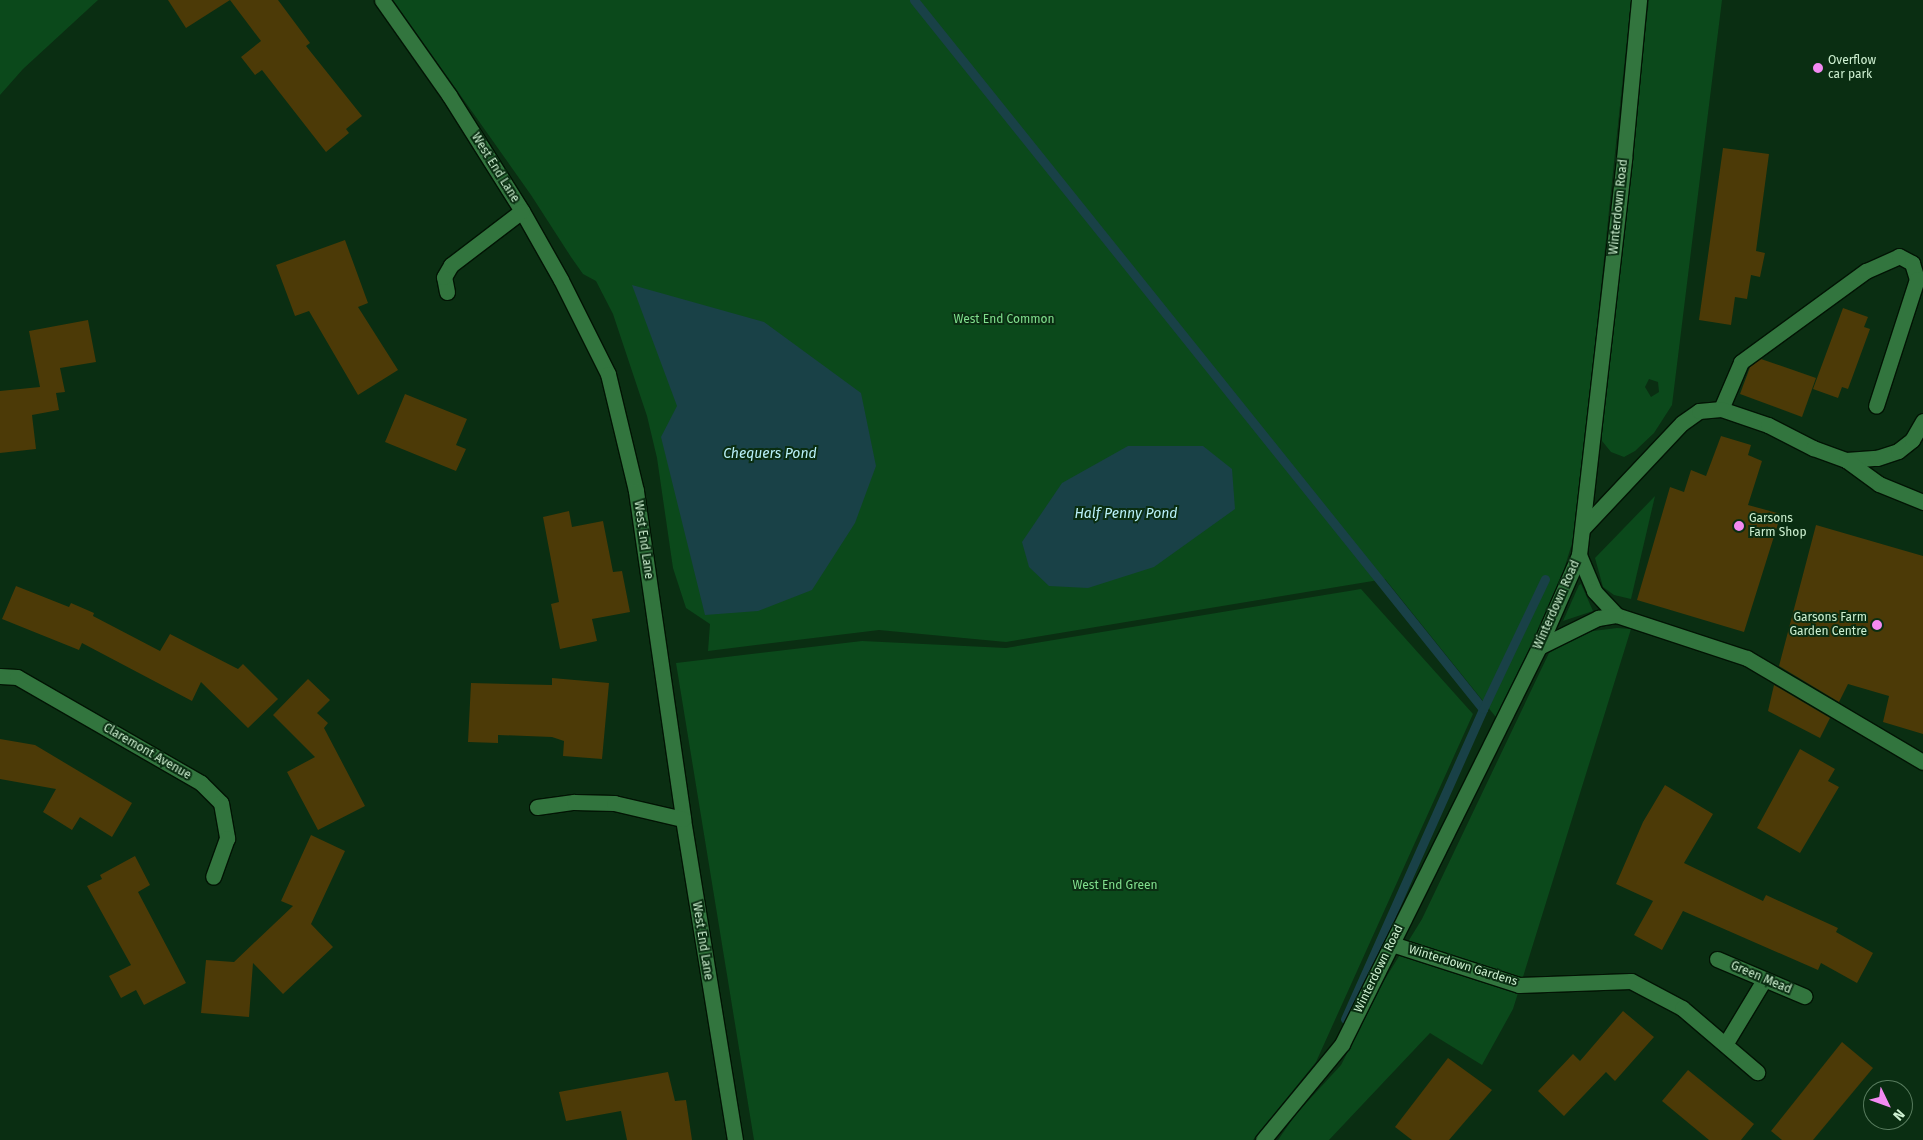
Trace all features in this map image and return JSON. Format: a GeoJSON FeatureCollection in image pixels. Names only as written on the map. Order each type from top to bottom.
{"type":"FeatureCollection","features":[{"type":"Feature","properties":{"kind":"street","name":"West End Lane"},"geometry":{"type":"LineString","coordinates":[[382,0],[449,95],[522,211],[561,280],[608,374],[636,491],[682,818],[735,1140]]}},
{"type":"Feature","properties":{"kind":"street","name":"Winterdown Road"},"geometry":{"type":"LineString","coordinates":[[1263,1140],[1342,1044],[1539,647],[1579,555],[1639,0]]}},
{"type":"Feature","properties":{"kind":"street"},"geometry":{"type":"LineString","coordinates":[[447,292],[444,277],[451,265],[522,211]]}},
{"type":"Feature","properties":{"kind":"street"},"geometry":{"type":"LineString","coordinates":[[1721,409],[1741,362],[1866,271],[1899,256],[1912,263],[1917,278],[1876,406]]}},
{"type":"Feature","properties":{"kind":"street"},"geometry":{"type":"LineString","coordinates":[[1583,528],[1682,423],[1699,411],[1721,409],[1768,424],[1813,448],[1846,460],[1879,484],[1923,502]]}},
{"type":"Feature","properties":{"kind":"street"},"geometry":{"type":"LineString","coordinates":[[1846,460],[1877,458],[1898,452],[1912,440],[1923,421]]}},
{"type":"Feature","properties":{"kind":"street"},"geometry":{"type":"LineString","coordinates":[[1579,555],[1594,591],[1616,615]]}},
{"type":"Feature","properties":{"kind":"street"},"geometry":{"type":"LineString","coordinates":[[1539,647],[1598,618],[1616,615],[1747,658],[1923,762]]}},
{"type":"Feature","properties":{"kind":"street","name":"Claremont Avenue"},"geometry":{"type":"LineString","coordinates":[[0,676],[17,677],[201,783],[221,803],[227,838],[213,877]]}},
{"type":"Feature","properties":{"kind":"street"},"geometry":{"type":"LineString","coordinates":[[537,807],[574,802],[614,803],[682,818]]}},
{"type":"Feature","properties":{"kind":"street","name":"Winterdown Gardens"},"geometry":{"type":"LineString","coordinates":[[1392,944],[1519,985],[1631,981],[1682,1008],[1726,1043],[1757,1072]]}},
{"type":"Feature","properties":{"kind":"street","name":"Green Mead"},"geometry":{"type":"LineString","coordinates":[[1717,959],[1804,996]]}},
{"type":"Feature","properties":{"kind":"street"},"geometry":{"type":"LineString","coordinates":[[1726,1043],[1764,980]]}},
{"type":"Feature","properties":{"kind":"green space"},"geometry":{"type":"Polygon","coordinates":[[[0,0],[98,0],[23,69],[0,95],[0,0]]]}},
{"type":"Feature","properties":{"kind":"green space","name":"West End Common"},"geometry":{"type":"Polygon","coordinates":[[[393,0],[1631,0],[1589,402],[1581,514],[1558,589],[1499,721],[1385,579],[1006,642],[879,630],[708,651],[710,624],[686,608],[673,568],[657,458],[647,416],[613,314],[596,281],[583,274],[531,195],[393,0]]]}},
{"type":"Feature","properties":{"kind":"green space"},"geometry":{"type":"Polygon","coordinates":[[[1649,0],[1722,0],[1672,405],[1654,433],[1635,451],[1624,457],[1611,452],[1602,441],[1599,423],[1649,0]],[[1649,379],[1645,387],[1651,397],[1659,392],[1658,382],[1649,379]]]}},
{"type":"Feature","properties":{"kind":"green space"},"geometry":{"type":"Polygon","coordinates":[[[1655,496],[1631,599],[1614,595],[1603,587],[1595,558],[1655,496]]]}},
{"type":"Feature","properties":{"kind":"green space"},"geometry":{"type":"Polygon","coordinates":[[[1581,584],[1593,611],[1563,621],[1579,585],[1581,584]]]}},
{"type":"Feature","properties":{"kind":"green space","name":"West End Green"},"geometry":{"type":"Polygon","coordinates":[[[1361,589],[1473,714],[1316,1062],[1253,1140],[754,1140],[676,663],[862,641],[1006,648],[1361,589]]]}},
{"type":"Feature","properties":{"kind":"green space"},"geometry":{"type":"Polygon","coordinates":[[[1617,628],[1631,629],[1513,1009],[1482,1065],[1430,1033],[1329,1140],[1278,1140],[1296,1114],[1341,1065],[1385,979],[1422,919],[1549,653],[1585,632],[1617,628]]]}},
{"type":"Feature","properties":{"kind":"water","name":"Chequers Pond"},"geometry":{"type":"Polygon","coordinates":[[[632,285],[764,322],[861,393],[876,466],[855,523],[812,590],[758,611],[705,615],[661,437],[677,406],[632,285]]]}},
{"type":"Feature","properties":{"kind":"water","name":"Half Penny Pond"},"geometry":{"type":"Polygon","coordinates":[[[1128,446],[1203,446],[1232,469],[1235,509],[1154,567],[1088,588],[1049,586],[1029,567],[1022,542],[1062,483],[1128,446]]]}},
{"type":"Feature","properties":{"kind":"building"},"geometry":{"type":"Polygon","coordinates":[[[168,0],[230,0],[186,28],[168,0]]]}},
{"type":"Feature","properties":{"kind":"building"},"geometry":{"type":"Polygon","coordinates":[[[230,0],[278,0],[310,43],[306,46],[362,116],[346,129],[349,133],[326,152],[262,70],[255,75],[241,57],[261,41],[230,0]]]}},
{"type":"Feature","properties":{"kind":"building"},"geometry":{"type":"Polygon","coordinates":[[[1723,148],[1769,154],[1756,251],[1765,253],[1760,277],[1751,275],[1747,299],[1735,297],[1731,325],[1699,320],[1723,148]]]}},
{"type":"Feature","properties":{"kind":"building"},"geometry":{"type":"Polygon","coordinates":[[[345,240],[368,303],[358,307],[398,370],[358,395],[309,311],[295,316],[276,265],[345,240]]]}},
{"type":"Feature","properties":{"kind":"building"},"geometry":{"type":"Polygon","coordinates":[[[1843,308],[1868,317],[1864,327],[1870,329],[1848,389],[1842,387],[1838,398],[1813,389],[1843,308]]]}},
{"type":"Feature","properties":{"kind":"building"},"geometry":{"type":"Polygon","coordinates":[[[88,320],[96,362],[60,368],[65,392],[56,393],[59,410],[32,415],[36,449],[0,453],[0,391],[40,387],[29,331],[88,320]]]}},
{"type":"Feature","properties":{"kind":"building"},"geometry":{"type":"Polygon","coordinates":[[[1761,359],[1816,378],[1802,417],[1740,394],[1750,367],[1761,359]]]}},
{"type":"Feature","properties":{"kind":"building"},"geometry":{"type":"Polygon","coordinates":[[[405,394],[467,419],[456,445],[466,449],[456,471],[385,442],[405,394]]]}},
{"type":"Feature","properties":{"kind":"building","name":"Garsons Farm Shop"},"geometry":{"type":"Polygon","coordinates":[[[1721,436],[1751,445],[1748,455],[1762,461],[1748,505],[1781,514],[1744,632],[1637,600],[1670,487],[1684,492],[1691,470],[1706,476],[1721,436]]]}},
{"type":"Feature","properties":{"kind":"building"},"geometry":{"type":"Polygon","coordinates":[[[569,511],[572,527],[603,521],[613,572],[622,571],[630,612],[592,619],[597,641],[560,649],[551,604],[559,602],[543,517],[569,511]]]}},
{"type":"Feature","properties":{"kind":"building","name":"Garsons Farm Garden Centre"},"geometry":{"type":"Polygon","coordinates":[[[1816,525],[1923,556],[1923,734],[1883,722],[1889,696],[1848,684],[1839,702],[1779,666],[1816,525]]]}},
{"type":"Feature","properties":{"kind":"building"},"geometry":{"type":"Polygon","coordinates":[[[16,586],[69,607],[71,603],[94,613],[93,616],[160,651],[170,634],[238,669],[243,664],[278,699],[248,728],[201,682],[192,701],[82,643],[79,650],[2,619],[16,586]]]}},
{"type":"Feature","properties":{"kind":"building"},"geometry":{"type":"Polygon","coordinates":[[[552,678],[609,683],[602,759],[563,756],[564,741],[552,737],[498,735],[498,743],[468,742],[471,683],[552,685],[552,678]]]}},
{"type":"Feature","properties":{"kind":"building"},"geometry":{"type":"Polygon","coordinates":[[[308,679],[330,700],[317,713],[328,723],[324,728],[365,806],[318,830],[287,772],[315,757],[273,715],[308,679]]]}},
{"type":"Feature","properties":{"kind":"building"},"geometry":{"type":"Polygon","coordinates":[[[1774,685],[1830,718],[1820,738],[1768,711],[1774,685]]]}},
{"type":"Feature","properties":{"kind":"building"},"geometry":{"type":"Polygon","coordinates":[[[0,739],[35,745],[132,803],[112,837],[80,817],[72,830],[43,812],[56,789],[0,779],[0,739]]]}},
{"type":"Feature","properties":{"kind":"building"},"geometry":{"type":"Polygon","coordinates":[[[1800,749],[1835,769],[1828,781],[1839,787],[1800,853],[1757,828],[1800,749]]]}},
{"type":"Feature","properties":{"kind":"building"},"geometry":{"type":"Polygon","coordinates":[[[1665,785],[1713,814],[1684,863],[1763,901],[1766,895],[1838,928],[1836,932],[1873,953],[1857,983],[1821,963],[1818,970],[1683,911],[1662,950],[1634,935],[1653,901],[1616,884],[1643,822],[1665,785]]]}},
{"type":"Feature","properties":{"kind":"building"},"geometry":{"type":"Polygon","coordinates":[[[311,835],[345,851],[311,924],[333,947],[283,994],[253,963],[249,1017],[201,1013],[206,960],[234,962],[293,906],[281,901],[311,835]]]}},
{"type":"Feature","properties":{"kind":"building"},"geometry":{"type":"Polygon","coordinates":[[[135,856],[150,885],[138,892],[186,983],[144,1005],[136,990],[121,998],[109,976],[131,965],[87,886],[102,879],[100,875],[135,856]]]}},
{"type":"Feature","properties":{"kind":"building"},"geometry":{"type":"Polygon","coordinates":[[[1623,1011],[1654,1037],[1615,1081],[1606,1072],[1564,1116],[1538,1091],[1573,1054],[1580,1061],[1623,1011]]]}},
{"type":"Feature","properties":{"kind":"building"},"geometry":{"type":"Polygon","coordinates":[[[1842,1042],[1873,1068],[1813,1140],[1782,1140],[1771,1131],[1842,1042]]]}},
{"type":"Feature","properties":{"kind":"building"},"geometry":{"type":"Polygon","coordinates":[[[1448,1058],[1492,1090],[1449,1140],[1412,1140],[1395,1127],[1448,1058]]]}},
{"type":"Feature","properties":{"kind":"building"},"geometry":{"type":"Polygon","coordinates":[[[1688,1070],[1754,1124],[1741,1140],[1709,1140],[1662,1101],[1688,1070]]]}},
{"type":"Feature","properties":{"kind":"building"},"geometry":{"type":"Polygon","coordinates":[[[668,1072],[675,1101],[686,1100],[692,1140],[627,1140],[621,1111],[566,1121],[559,1092],[668,1072]]]}},
{"type":"Feature","properties":{"kind":"waterway"},"geometry":{"type":"LineString","coordinates":[[914,0],[1483,709]]}},
{"type":"Feature","properties":{"kind":"waterway"},"geometry":{"type":"LineString","coordinates":[[1345,1019],[1483,709],[1545,579]]}},
{"type":"Feature","properties":{"kind":"place","name":"Overflow car park"},"geometry":{"type":"Point","coordinates":[1818,68]}},
{"type":"Feature","properties":{"kind":"place","name":"Garsons Farm Shop"},"geometry":{"type":"Point","coordinates":[1739,526]}},
{"type":"Feature","properties":{"kind":"place","name":"Garsons Farm Garden Centre"},"geometry":{"type":"Point","coordinates":[1877,625]}}]}
